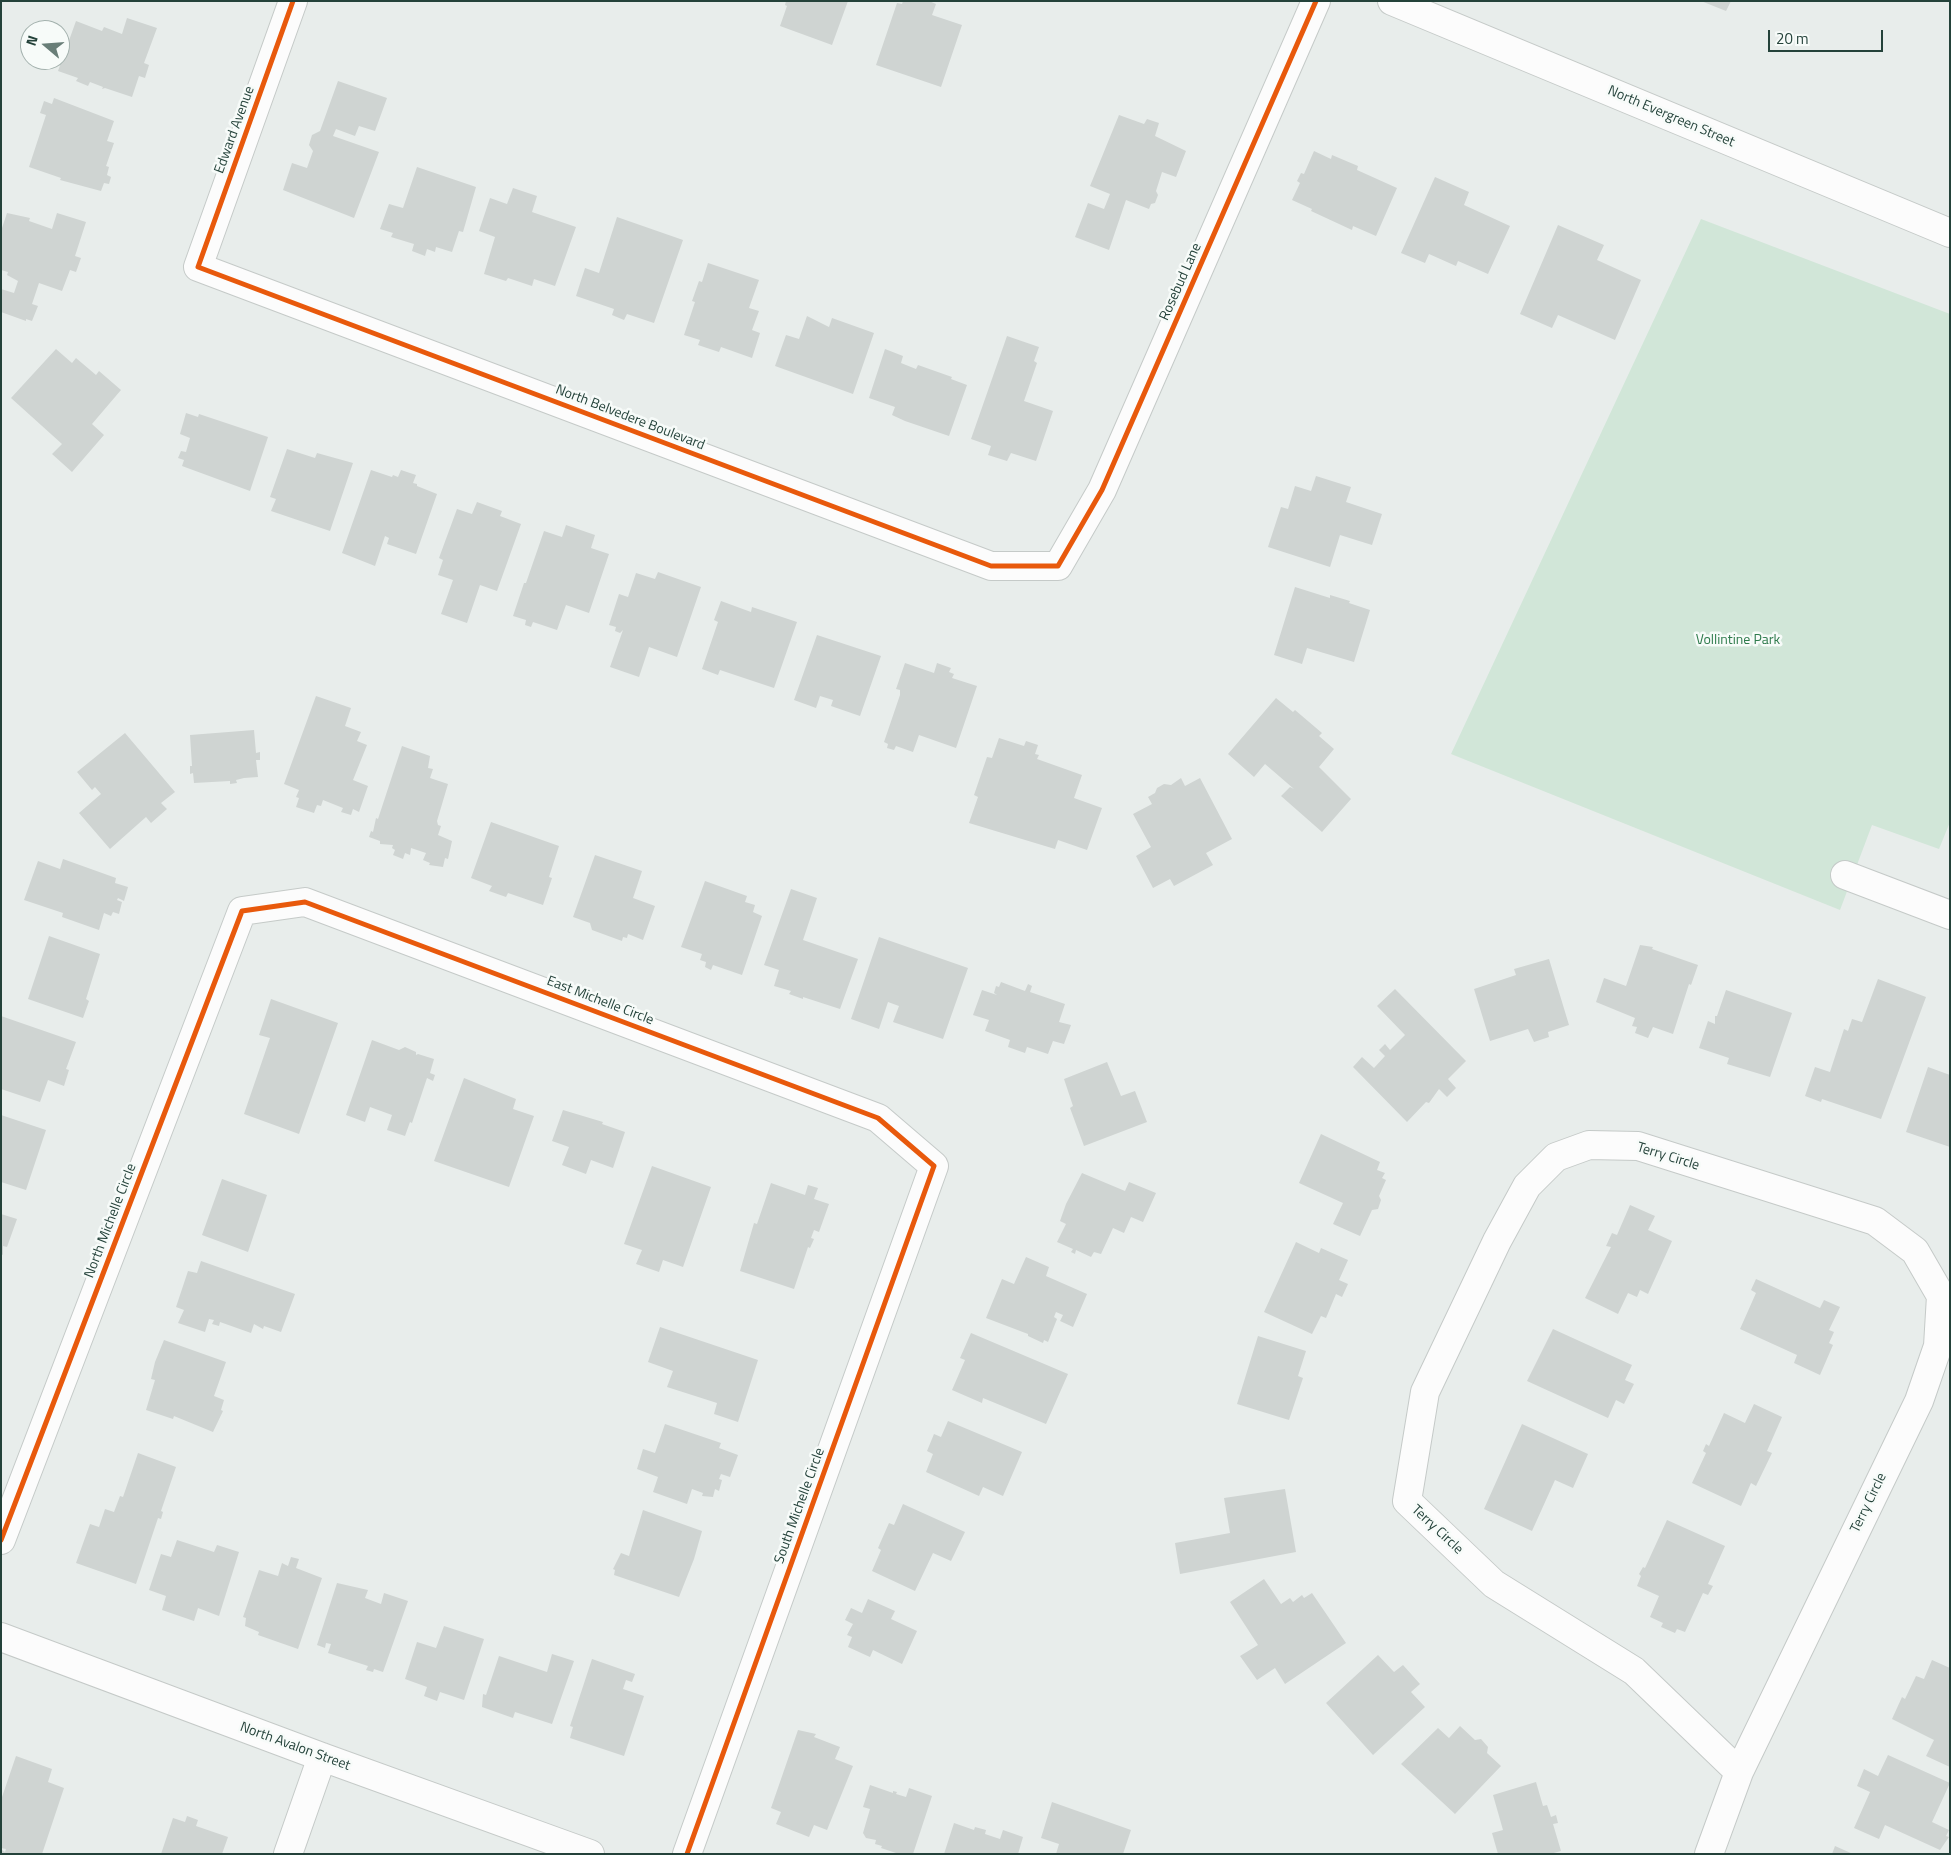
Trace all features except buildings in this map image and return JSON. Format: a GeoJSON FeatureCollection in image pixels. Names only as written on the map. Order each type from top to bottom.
{"type":"FeatureCollection","features":[{"type":"Feature","properties":{"kind":"street","name":"Edward Avenue"},"geometry":{"type":"LineString","coordinates":[[198,267],[293,1]]}},
{"type":"Feature","properties":{"kind":"street","name":"Rosebud Lane"},"geometry":{"type":"LineString","coordinates":[[1058,566],[1102,490],[1316,1]]}},
{"type":"Feature","properties":{"kind":"street","name":"North Evergreen Street"},"geometry":{"type":"LineString","coordinates":[[1392,1],[1950,233]]}},
{"type":"Feature","properties":{"kind":"street","name":"North Belvedere Boulevard"},"geometry":{"type":"LineString","coordinates":[[198,267],[992,566],[1058,566]]}},
{"type":"Feature","properties":{"kind":"street"},"geometry":{"type":"LineString","coordinates":[[1845,875],[1950,915]]}},
{"type":"Feature","properties":{"kind":"street","name":"East Michelle Circle"},"geometry":{"type":"LineString","coordinates":[[242,911],[305,902],[878,1118],[934,1166]]}},
{"type":"Feature","properties":{"kind":"street","name":"North Michelle Circle"},"geometry":{"type":"LineString","coordinates":[[1,1540],[242,911]]}},
{"type":"Feature","properties":{"kind":"street","name":"Terry Circle"},"geometry":{"type":"LineString","coordinates":[[1709,1854],[1739,1772],[1919,1401],[1938,1346],[1941,1296],[1915,1251],[1875,1221],[1638,1146],[1589,1145],[1556,1157],[1526,1186],[1498,1240],[1425,1392],[1407,1501],[1494,1584],[1634,1671],[1739,1772]]}},
{"type":"Feature","properties":{"kind":"street","name":"South Michelle Circle"},"geometry":{"type":"LineString","coordinates":[[687,1854],[934,1166]]}},
{"type":"Feature","properties":{"kind":"street","name":"North Avalon Street"},"geometry":{"type":"LineString","coordinates":[[1,1637],[322,1758],[590,1854]]}},
{"type":"Feature","properties":{"kind":"street"},"geometry":{"type":"LineString","coordinates":[[288,1854],[322,1758]]}},
{"type":"Feature","properties":{"kind":"green space","name":"Vollintine Park"},"geometry":{"type":"Polygon","coordinates":[[[1701,219],[1950,314],[1950,822],[1939,849],[1872,825],[1840,910],[1451,754],[1701,219]]]}},
{"type":"Feature","properties":{"kind":"cycle path"},"geometry":{"type":"LineString","coordinates":[[293,1],[198,267],[991,566],[1058,566],[1102,490],[1316,1]]}},
{"type":"Feature","properties":{"kind":"cycle path"},"geometry":{"type":"LineString","coordinates":[[1,1540],[242,911],[305,902],[878,1118],[934,1166],[687,1854]]}}]}
